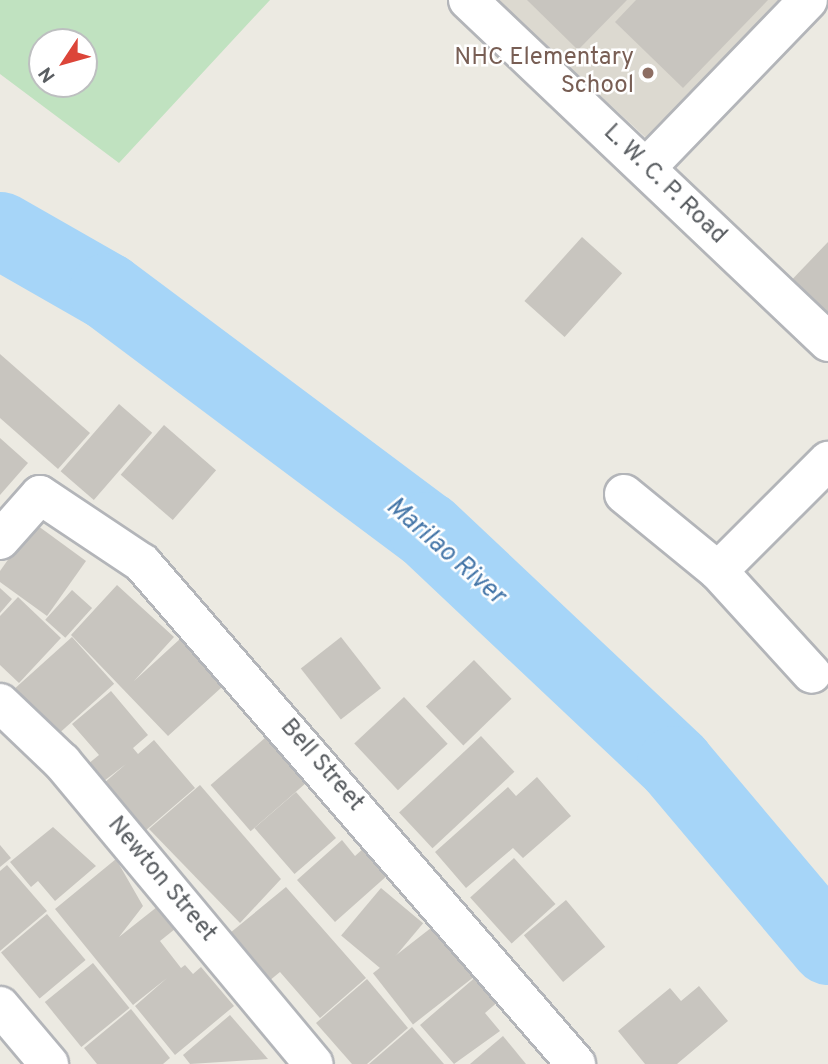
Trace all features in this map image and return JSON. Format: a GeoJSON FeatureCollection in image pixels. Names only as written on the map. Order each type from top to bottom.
{"type":"FeatureCollection","features":[{"type":"Feature","properties":{"kind":"street","name":"L. W. C. P. Road"},"geometry":{"type":"LineString","coordinates":[[468,0],[828,342]]}},
{"type":"Feature","properties":{"kind":"street"},"geometry":{"type":"LineString","coordinates":[[646,168],[808,0]]}},
{"type":"Feature","properties":{"kind":"street"},"geometry":{"type":"LineString","coordinates":[[718,571],[828,461]]}},
{"type":"Feature","properties":{"kind":"street"},"geometry":{"type":"LineString","coordinates":[[624,494],[718,571],[812,674]]}},
{"type":"Feature","properties":{"kind":"street","name":"Bell Street"},"geometry":{"type":"LineString","coordinates":[[0,540],[40,495],[142,563],[576,1064]]}},
{"type":"Feature","properties":{"kind":"street","name":"Newton Street"},"geometry":{"type":"LineString","coordinates":[[0,703],[62,762],[314,1064]]}},
{"type":"Feature","properties":{"kind":"street"},"geometry":{"type":"LineString","coordinates":[[0,1006],[50,1064]]}},
{"type":"Feature","properties":{"kind":"shaded area","name":"NHC Elementary School"},"geometry":{"type":"Polygon","coordinates":[[[496,0],[787,0],[655,146],[496,0]]]}},
{"type":"Feature","properties":{"kind":"green space"},"geometry":{"type":"Polygon","coordinates":[[[0,0],[270,0],[119,163],[32,98],[98,98],[98,28],[28,28],[28,95],[0,74],[0,0]]]}},
{"type":"Feature","properties":{"kind":"building"},"geometry":{"type":"Polygon","coordinates":[[[527,0],[627,0],[578,50],[527,0]]]}},
{"type":"Feature","properties":{"kind":"building"},"geometry":{"type":"Polygon","coordinates":[[[636,0],[768,0],[683,88],[615,22],[636,0]]]}},
{"type":"Feature","properties":{"kind":"building"},"geometry":{"type":"Polygon","coordinates":[[[582,237],[622,273],[565,337],[524,301],[582,237]]]}},
{"type":"Feature","properties":{"kind":"building"},"geometry":{"type":"Polygon","coordinates":[[[828,242],[828,331],[784,288],[828,242]]]}},
{"type":"Feature","properties":{"kind":"building"},"geometry":{"type":"Polygon","coordinates":[[[0,354],[90,433],[58,469],[0,418],[0,354]]]}},
{"type":"Feature","properties":{"kind":"building"},"geometry":{"type":"Polygon","coordinates":[[[119,404],[152,433],[94,500],[61,471],[119,404]]]}},
{"type":"Feature","properties":{"kind":"building"},"geometry":{"type":"Polygon","coordinates":[[[164,425],[216,470],[173,520],[121,475],[164,425]]]}},
{"type":"Feature","properties":{"kind":"building"},"geometry":{"type":"Polygon","coordinates":[[[0,438],[28,463],[0,495],[0,438]]]}},
{"type":"Feature","properties":{"kind":"building"},"geometry":{"type":"Polygon","coordinates":[[[34,523],[86,561],[47,616],[0,582],[0,571],[34,523]]]}},
{"type":"Feature","properties":{"kind":"building"},"geometry":{"type":"Polygon","coordinates":[[[117,585],[174,637],[134,681],[180,639],[222,687],[168,736],[71,635],[117,585]]]}},
{"type":"Feature","properties":{"kind":"building"},"geometry":{"type":"Polygon","coordinates":[[[0,588],[12,599],[0,613],[0,588]]]}},
{"type":"Feature","properties":{"kind":"building"},"geometry":{"type":"Polygon","coordinates":[[[72,590],[92,608],[65,638],[45,620],[72,590]]]}},
{"type":"Feature","properties":{"kind":"building"},"geometry":{"type":"Polygon","coordinates":[[[18,597],[61,638],[19,683],[0,665],[0,616],[18,597]]]}},
{"type":"Feature","properties":{"kind":"building"},"geometry":{"type":"Polygon","coordinates":[[[72,637],[114,684],[55,737],[13,691],[72,637]]]}},
{"type":"Feature","properties":{"kind":"building"},"geometry":{"type":"Polygon","coordinates":[[[341,637],[381,688],[341,720],[301,668],[341,637]]]}},
{"type":"Feature","properties":{"kind":"building"},"geometry":{"type":"Polygon","coordinates":[[[474,660],[512,699],[463,745],[426,707],[474,660]]]}},
{"type":"Feature","properties":{"kind":"building"},"geometry":{"type":"Polygon","coordinates":[[[111,691],[148,735],[133,748],[138,754],[154,740],[195,788],[145,831],[104,783],[126,764],[104,781],[88,764],[99,755],[72,724],[111,691]]]}},
{"type":"Feature","properties":{"kind":"building"},"geometry":{"type":"Polygon","coordinates":[[[404,697],[448,744],[398,790],[354,743],[404,697]]]}},
{"type":"Feature","properties":{"kind":"building"},"geometry":{"type":"Polygon","coordinates":[[[274,730],[314,776],[251,831],[211,785],[274,730]]]}},
{"type":"Feature","properties":{"kind":"building"},"geometry":{"type":"Polygon","coordinates":[[[481,736],[514,772],[433,848],[399,812],[481,736]]]}},
{"type":"Feature","properties":{"kind":"building"},"geometry":{"type":"Polygon","coordinates":[[[537,777],[571,816],[523,858],[513,848],[466,888],[435,852],[508,787],[516,796],[537,777]]]}},
{"type":"Feature","properties":{"kind":"building"},"geometry":{"type":"Polygon","coordinates":[[[200,785],[281,879],[240,923],[149,829],[200,785]]]}},
{"type":"Feature","properties":{"kind":"building"},"geometry":{"type":"Polygon","coordinates":[[[296,792],[336,838],[295,874],[254,828],[296,792]]]}},
{"type":"Feature","properties":{"kind":"building"},"geometry":{"type":"Polygon","coordinates":[[[53,827],[96,866],[55,901],[38,881],[31,887],[10,862],[53,827]]]}},
{"type":"Feature","properties":{"kind":"building"},"geometry":{"type":"Polygon","coordinates":[[[342,840],[355,856],[365,847],[389,874],[335,922],[297,880],[342,840]]]}},
{"type":"Feature","properties":{"kind":"building"},"geometry":{"type":"Polygon","coordinates":[[[0,845],[11,858],[0,867],[0,845]]]}},
{"type":"Feature","properties":{"kind":"building"},"geometry":{"type":"Polygon","coordinates":[[[514,858],[555,904],[512,944],[470,897],[514,858]]]}},
{"type":"Feature","properties":{"kind":"building"},"geometry":{"type":"Polygon","coordinates":[[[116,859],[143,906],[119,937],[162,903],[180,925],[160,941],[181,968],[185,965],[193,974],[201,967],[234,1006],[175,1055],[135,1006],[167,978],[133,1005],[55,909],[116,859]]]}},
{"type":"Feature","properties":{"kind":"building"},"geometry":{"type":"Polygon","coordinates":[[[7,865],[47,911],[0,951],[0,871],[7,865]]]}},
{"type":"Feature","properties":{"kind":"building"},"geometry":{"type":"Polygon","coordinates":[[[286,887],[366,978],[320,1018],[280,972],[269,981],[230,933],[286,887]]]}},
{"type":"Feature","properties":{"kind":"building"},"geometry":{"type":"Polygon","coordinates":[[[381,888],[423,923],[383,971],[341,935],[381,888]]]}},
{"type":"Feature","properties":{"kind":"building"},"geometry":{"type":"Polygon","coordinates":[[[566,900],[605,947],[563,982],[524,935],[566,900]]]}},
{"type":"Feature","properties":{"kind":"building"},"geometry":{"type":"Polygon","coordinates":[[[47,914],[86,960],[40,999],[1,953],[47,914]]]}},
{"type":"Feature","properties":{"kind":"building"},"geometry":{"type":"Polygon","coordinates":[[[436,924],[476,975],[413,1024],[373,973],[436,924]]]}},
{"type":"Feature","properties":{"kind":"building"},"geometry":{"type":"Polygon","coordinates":[[[93,963],[130,1008],[81,1047],[45,1002],[93,963]]]}},
{"type":"Feature","properties":{"kind":"building"},"geometry":{"type":"Polygon","coordinates":[[[478,975],[500,1000],[485,1013],[500,1031],[454,1064],[420,1025],[478,975]]]}},
{"type":"Feature","properties":{"kind":"building"},"geometry":{"type":"Polygon","coordinates":[[[367,979],[408,1028],[367,1064],[352,1064],[316,1023],[367,979]]]}},
{"type":"Feature","properties":{"kind":"building"},"geometry":{"type":"Polygon","coordinates":[[[699,986],[728,1021],[677,1064],[645,1064],[618,1031],[670,988],[681,1001],[699,986]]]}},
{"type":"Feature","properties":{"kind":"building"},"geometry":{"type":"Polygon","coordinates":[[[131,1009],[170,1058],[163,1064],[97,1064],[84,1048],[131,1009]]]}},
{"type":"Feature","properties":{"kind":"building"},"geometry":{"type":"Polygon","coordinates":[[[230,1015],[268,1059],[190,1064],[183,1055],[230,1015]]]}},
{"type":"Feature","properties":{"kind":"building"},"geometry":{"type":"Polygon","coordinates":[[[412,1027],[444,1064],[369,1064],[412,1027]]]}},
{"type":"Feature","properties":{"kind":"building"},"geometry":{"type":"Polygon","coordinates":[[[503,1036],[526,1064],[470,1064],[503,1036]]]}},
{"type":"Feature","properties":{"kind":"waterway","name":"Marilao River"},"geometry":{"type":"LineString","coordinates":[[0,230],[107,291],[427,530],[675,764],[828,946]]}},
{"type":"Feature","properties":{"kind":"place","name":"NHC Elementary School"},"geometry":{"type":"Point","coordinates":[648,73]}}]}
